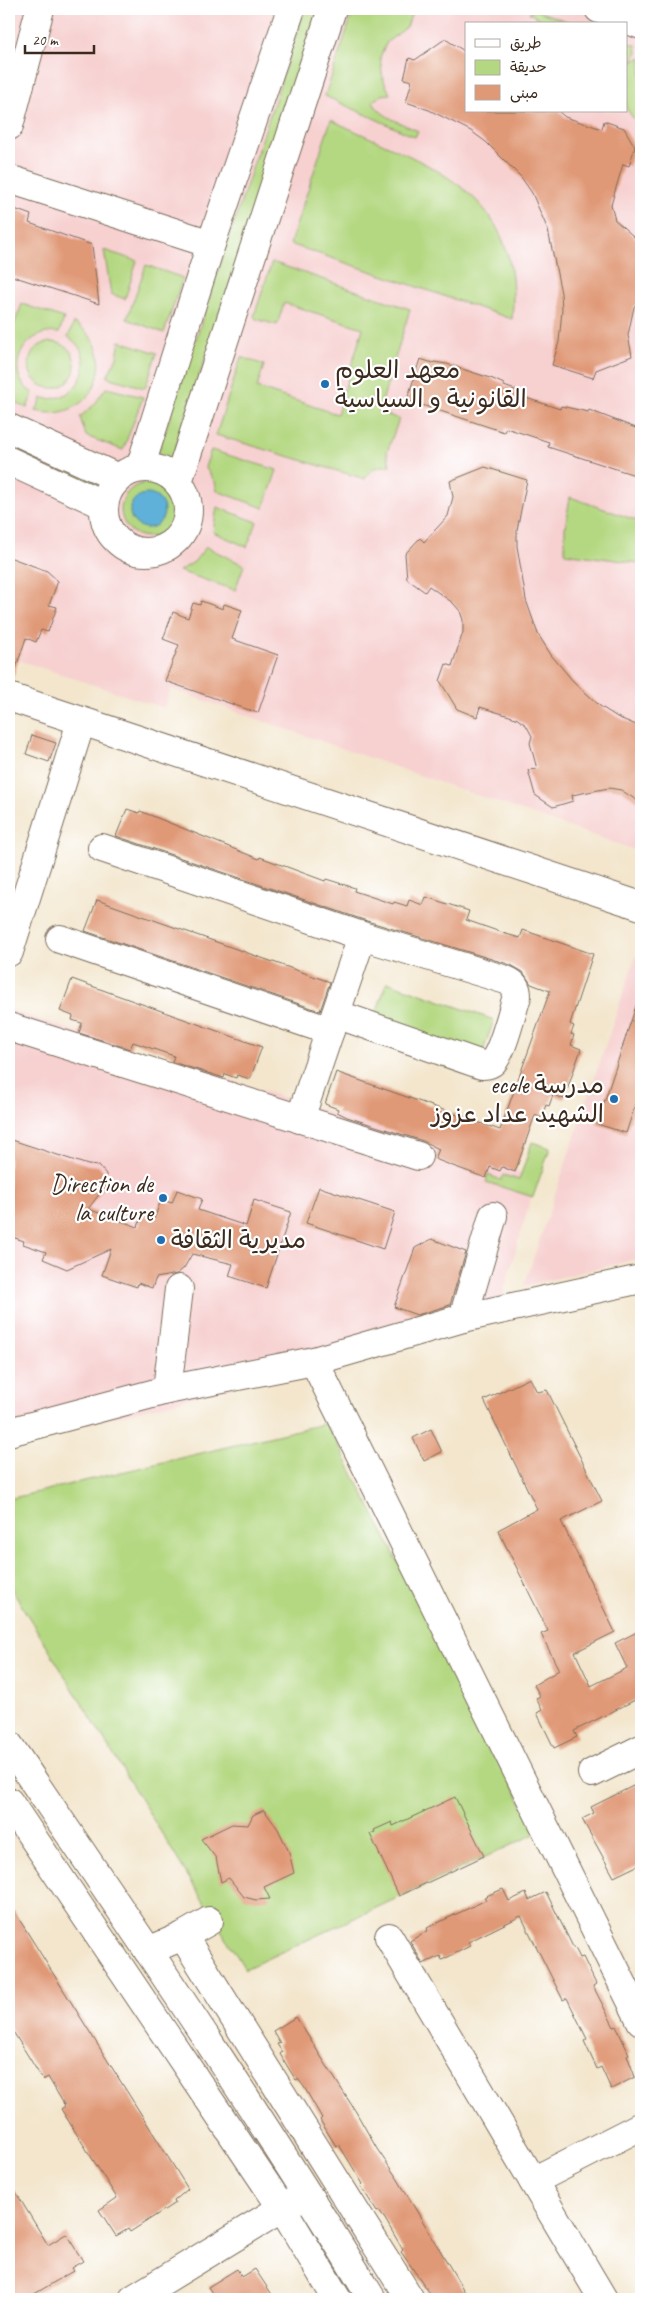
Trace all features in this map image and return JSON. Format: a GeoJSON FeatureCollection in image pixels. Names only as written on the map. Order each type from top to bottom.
{"type":"FeatureCollection","features":[{"type":"Feature","properties":{"kind":"street"},"geometry":{"type":"LineString","coordinates":[[9,126],[40,9]]}},
{"type":"Feature","properties":{"kind":"street"},"geometry":{"type":"LineString","coordinates":[[129,473],[292,9]]}},
{"type":"Feature","properties":{"kind":"street"},"geometry":{"type":"LineString","coordinates":[[178,482],[332,9]]}},
{"type":"Feature","properties":{"kind":"street"},"geometry":{"type":"LineString","coordinates":[[599,9],[641,25]]}},
{"type":"Feature","properties":{"kind":"street"},"geometry":{"type":"LineString","coordinates":[[9,179],[211,244]]}},
{"type":"Feature","properties":{"kind":"street"},"geometry":{"type":"LineString","coordinates":[[9,428],[129,473]]}},
{"type":"Feature","properties":{"kind":"street"},"geometry":{"type":"LineString","coordinates":[[9,461],[104,505]]}},
{"type":"Feature","properties":{"kind":"street"},"geometry":{"type":"LineString","coordinates":[[154,468],[167,473],[178,482],[186,495],[189,510],[186,525],[178,538],[166,548],[151,552],[136,552],[122,545],[111,534],[104,520],[104,505],[108,490],[129,473],[154,468]]}},
{"type":"Feature","properties":{"kind":"street"},"geometry":{"type":"LineString","coordinates":[[9,697],[641,906]]}},
{"type":"Feature","properties":{"kind":"street"},"geometry":{"type":"LineString","coordinates":[[9,952],[81,722]]}},
{"type":"Feature","properties":{"kind":"street"},"geometry":{"type":"LineString","coordinates":[[60,939],[333,1023],[482,1065],[490,1064],[496,1059],[517,996],[517,989],[512,983],[362,936],[102,848]]}},
{"type":"Feature","properties":{"kind":"street"},"geometry":{"type":"LineString","coordinates":[[300,1119],[362,936]]}},
{"type":"Feature","properties":{"kind":"street"},"geometry":{"type":"LineString","coordinates":[[9,1027],[418,1156]]}},
{"type":"Feature","properties":{"kind":"street"},"geometry":{"type":"LineString","coordinates":[[463,1318],[493,1216]]}},
{"type":"Feature","properties":{"kind":"street"},"geometry":{"type":"LineString","coordinates":[[9,1432],[166,1390],[314,1362],[463,1318],[641,1279]]}},
{"type":"Feature","properties":{"kind":"street"},"geometry":{"type":"LineString","coordinates":[[166,1390],[179,1289]]}},
{"type":"Feature","properties":{"kind":"street"},"geometry":{"type":"LineString","coordinates":[[314,1362],[641,2021]]}},
{"type":"Feature","properties":{"kind":"street"},"geometry":{"type":"LineString","coordinates":[[9,1745],[308,2193],[372,2299]]}},
{"type":"Feature","properties":{"kind":"street"},"geometry":{"type":"LineString","coordinates":[[592,1773],[641,1749]]}},
{"type":"Feature","properties":{"kind":"street"},"geometry":{"type":"LineString","coordinates":[[9,1802],[282,2208],[337,2299]]}},
{"type":"Feature","properties":{"kind":"street"},"geometry":{"type":"LineString","coordinates":[[148,1951],[183,1936],[209,1921]]}},
{"type":"Feature","properties":{"kind":"street"},"geometry":{"type":"LineString","coordinates":[[183,1936],[410,2299]]}},
{"type":"Feature","properties":{"kind":"street"},"geometry":{"type":"LineString","coordinates":[[389,1937],[603,2299]]}},
{"type":"Feature","properties":{"kind":"street"},"geometry":{"type":"LineString","coordinates":[[533,2181],[641,2126]]}},
{"type":"Feature","properties":{"kind":"street"},"geometry":{"type":"LineString","coordinates":[[133,2299],[308,2193]]}},
{"type":"Feature","properties":{"kind":"shaded area","name":"معهد العلوم القانونية و السياسية"},"geometry":{"type":"Polygon","coordinates":[[[9,9],[641,9],[641,852],[171,689],[164,708],[9,657],[9,9]]]}},
{"type":"Feature","properties":{"kind":"shaded area","name":"ecole مدرسة الشهيد عداد عزوز"},"geometry":{"type":"Polygon","coordinates":[[[641,941],[641,1258],[524,1286],[641,941]]]}},
{"type":"Feature","properties":{"kind":"shaded area"},"geometry":{"type":"Polygon","coordinates":[[[9,1010],[537,1178],[495,1320],[9,1444],[9,1010]]]}},
{"type":"Feature","properties":{"kind":"green space"},"geometry":{"type":"Polygon","coordinates":[[[305,9],[321,9],[172,458],[158,453],[305,9]]]}},
{"type":"Feature","properties":{"kind":"green space"},"geometry":{"type":"Polygon","coordinates":[[[354,9],[413,9],[407,27],[387,42],[380,57],[383,79],[390,94],[382,95],[373,101],[380,111],[386,115],[418,131],[415,137],[325,96],[354,9]]]}},
{"type":"Feature","properties":{"kind":"green space"},"geometry":{"type":"Polygon","coordinates":[[[535,10],[569,22],[546,22],[529,13],[535,10]]]}},
{"type":"Feature","properties":{"kind":"green space"},"geometry":{"type":"Polygon","coordinates":[[[628,43],[636,45],[637,52],[632,62],[641,57],[641,129],[628,111],[628,43]]]}},
{"type":"Feature","properties":{"kind":"green space"},"geometry":{"type":"Polygon","coordinates":[[[331,120],[434,169],[462,188],[485,211],[502,239],[512,275],[512,319],[290,244],[331,120]]]}},
{"type":"Feature","properties":{"kind":"green space"},"geometry":{"type":"Polygon","coordinates":[[[104,250],[137,261],[125,299],[111,294],[104,250]]]}},
{"type":"Feature","properties":{"kind":"green space"},"geometry":{"type":"Polygon","coordinates":[[[272,262],[410,309],[379,412],[399,419],[387,452],[390,466],[375,468],[365,479],[216,435],[241,357],[264,365],[257,388],[337,414],[363,328],[284,303],[277,325],[256,319],[254,316],[272,262]]]}},
{"type":"Feature","properties":{"kind":"green space"},"geometry":{"type":"Polygon","coordinates":[[[146,265],[183,278],[164,333],[127,319],[146,265]]]}},
{"type":"Feature","properties":{"kind":"green space"},"geometry":{"type":"Polygon","coordinates":[[[22,304],[64,318],[59,333],[47,333],[36,337],[27,344],[21,353],[18,364],[19,374],[23,384],[33,393],[27,408],[9,400],[9,338],[22,304]]]}},
{"type":"Feature","properties":{"kind":"green space"},"geometry":{"type":"Polygon","coordinates":[[[74,323],[89,335],[97,350],[100,367],[96,383],[87,397],[74,407],[57,413],[36,411],[42,398],[55,398],[66,394],[75,387],[81,378],[84,367],[83,356],[78,346],[68,337],[74,323]]]}},
{"type":"Feature","properties":{"kind":"green space"},"geometry":{"type":"Polygon","coordinates":[[[120,341],[157,353],[145,388],[107,377],[117,357],[120,341]]]}},
{"type":"Feature","properties":{"kind":"green space"},"geometry":{"type":"Polygon","coordinates":[[[52,342],[65,346],[71,352],[75,365],[71,378],[65,384],[52,388],[39,384],[33,378],[29,365],[33,352],[39,346],[52,342]]]}},
{"type":"Feature","properties":{"kind":"green space"},"geometry":{"type":"Polygon","coordinates":[[[106,388],[143,397],[123,450],[86,436],[80,417],[94,405],[106,388]]]}},
{"type":"Feature","properties":{"kind":"green space"},"geometry":{"type":"Polygon","coordinates":[[[9,438],[95,478],[92,486],[9,447],[9,438]]]}},
{"type":"Feature","properties":{"kind":"green space"},"geometry":{"type":"Polygon","coordinates":[[[211,450],[277,470],[264,508],[217,491],[215,482],[205,467],[211,450]]]}},
{"type":"Feature","properties":{"kind":"green space"},"geometry":{"type":"Polygon","coordinates":[[[148,483],[158,485],[167,491],[173,500],[175,510],[173,520],[167,529],[158,535],[148,537],[138,535],[129,529],[123,520],[121,510],[123,500],[129,491],[138,485],[148,483]]]}},
{"type":"Feature","properties":{"kind":"green space"},"geometry":{"type":"Polygon","coordinates":[[[570,497],[641,522],[641,553],[638,563],[565,553],[565,528],[570,497]]]}},
{"type":"Feature","properties":{"kind":"green space"},"geometry":{"type":"Polygon","coordinates":[[[217,507],[257,522],[247,547],[213,532],[217,507]]]}},
{"type":"Feature","properties":{"kind":"green space"},"geometry":{"type":"Polygon","coordinates":[[[206,547],[244,565],[235,590],[179,571],[194,562],[206,547]]]}},
{"type":"Feature","properties":{"kind":"green space"},"geometry":{"type":"Polygon","coordinates":[[[387,982],[494,1020],[474,1077],[367,1039],[387,982]]]}},
{"type":"Feature","properties":{"kind":"green space"},"geometry":{"type":"Polygon","coordinates":[[[532,1142],[550,1148],[533,1197],[486,1182],[488,1175],[501,1180],[503,1175],[519,1180],[532,1142]]]}},
{"type":"Feature","properties":{"kind":"green space"},"geometry":{"type":"Polygon","coordinates":[[[327,1423],[537,1833],[245,1969],[9,1585],[9,1499],[327,1423]]]}},
{"type":"Feature","properties":{"kind":"water"},"geometry":{"type":"Polygon","coordinates":[[[147,494],[154,495],[159,499],[163,504],[163,518],[159,523],[154,527],[147,528],[140,527],[135,523],[131,518],[130,511],[131,504],[135,499],[140,495],[147,494]]]}},
{"type":"Feature","properties":{"kind":"building"},"geometry":{"type":"Polygon","coordinates":[[[445,39],[465,51],[465,112],[559,112],[565,117],[602,129],[604,121],[624,128],[635,147],[629,166],[623,164],[611,205],[615,220],[641,243],[641,299],[634,307],[628,335],[632,356],[596,370],[593,378],[552,365],[559,342],[562,310],[561,293],[548,230],[532,193],[521,177],[486,142],[471,131],[429,110],[406,102],[412,81],[404,79],[409,58],[415,60],[445,39]]]}},
{"type":"Feature","properties":{"kind":"building"},"geometry":{"type":"Polygon","coordinates":[[[9,207],[31,215],[29,223],[92,245],[99,304],[9,275],[9,207]]]}},
{"type":"Feature","properties":{"kind":"building"},"geometry":{"type":"Polygon","coordinates":[[[420,359],[433,363],[447,364],[493,379],[504,384],[504,386],[518,391],[517,395],[560,409],[561,406],[588,412],[589,410],[641,430],[641,477],[548,447],[549,442],[506,428],[504,432],[407,400],[420,359]]]}},
{"type":"Feature","properties":{"kind":"building"},"geometry":{"type":"Polygon","coordinates":[[[485,467],[527,480],[517,530],[517,546],[526,600],[538,634],[551,655],[573,681],[600,706],[617,717],[641,727],[641,803],[621,790],[609,788],[572,795],[573,801],[553,807],[535,795],[528,770],[537,769],[530,743],[532,736],[526,725],[516,718],[480,707],[477,717],[457,709],[440,681],[446,664],[452,666],[463,632],[463,620],[460,611],[453,603],[429,586],[425,592],[407,579],[405,554],[420,538],[424,542],[448,516],[453,497],[450,481],[485,467]]]}},
{"type":"Feature","properties":{"kind":"building"},"geometry":{"type":"Polygon","coordinates":[[[9,557],[47,571],[58,581],[49,605],[57,607],[48,632],[41,630],[36,642],[26,638],[12,680],[9,680],[9,557]]]}},
{"type":"Feature","properties":{"kind":"building"},"geometry":{"type":"Polygon","coordinates":[[[201,601],[223,609],[224,604],[242,610],[232,639],[278,655],[258,713],[165,681],[179,645],[163,639],[173,612],[188,618],[193,603],[200,605],[201,601]]]}},
{"type":"Feature","properties":{"kind":"building"},"geometry":{"type":"Polygon","coordinates":[[[32,735],[56,743],[49,762],[26,754],[32,735]]]}},
{"type":"Feature","properties":{"kind":"building"},"geometry":{"type":"Polygon","coordinates":[[[127,809],[139,813],[140,811],[259,859],[260,857],[325,881],[326,879],[355,888],[354,891],[393,904],[394,902],[407,906],[409,900],[423,905],[426,897],[469,911],[466,920],[506,934],[520,938],[523,930],[593,954],[570,1024],[574,1026],[571,1034],[574,1035],[571,1045],[581,1049],[564,1099],[553,1095],[549,1106],[546,1105],[541,1118],[535,1115],[515,1172],[502,1167],[500,1171],[490,1167],[486,1178],[435,1159],[439,1149],[423,1141],[347,1117],[337,1112],[338,1109],[325,1104],[336,1072],[500,1130],[550,991],[531,984],[523,972],[511,965],[367,921],[116,836],[127,809]]]}},
{"type":"Feature","properties":{"kind":"building"},"geometry":{"type":"Polygon","coordinates":[[[97,900],[330,982],[320,1011],[85,931],[97,900]]]}},
{"type":"Feature","properties":{"kind":"building"},"geometry":{"type":"Polygon","coordinates":[[[72,979],[262,1047],[250,1079],[237,1075],[236,1078],[225,1074],[224,1078],[172,1062],[174,1056],[133,1042],[130,1049],[79,1033],[82,1023],[72,1020],[73,1016],[60,1011],[72,979]]]}},
{"type":"Feature","properties":{"kind":"building"},"geometry":{"type":"Polygon","coordinates":[[[638,1000],[641,1000],[641,1087],[626,1133],[597,1124],[638,1000]]]}},
{"type":"Feature","properties":{"kind":"building"},"geometry":{"type":"Polygon","coordinates":[[[12,1140],[88,1165],[99,1166],[106,1174],[107,1184],[88,1209],[138,1227],[142,1215],[154,1219],[161,1200],[172,1203],[177,1190],[202,1199],[198,1210],[246,1226],[254,1200],[291,1212],[266,1288],[229,1276],[233,1264],[192,1254],[184,1268],[177,1274],[156,1278],[152,1288],[138,1283],[137,1287],[102,1275],[111,1249],[67,1269],[43,1259],[46,1252],[23,1244],[24,1241],[9,1236],[9,1151],[12,1140]]]}},
{"type":"Feature","properties":{"kind":"building"},"geometry":{"type":"Polygon","coordinates":[[[319,1187],[395,1212],[383,1249],[306,1223],[319,1187]]]}},
{"type":"Feature","properties":{"kind":"building"},"geometry":{"type":"Polygon","coordinates":[[[432,1239],[466,1252],[450,1305],[417,1315],[394,1307],[415,1248],[432,1239]]]}},
{"type":"Feature","properties":{"kind":"building"},"geometry":{"type":"Polygon","coordinates":[[[530,1378],[537,1392],[547,1390],[602,1501],[561,1521],[615,1632],[575,1652],[591,1686],[627,1668],[615,1643],[641,1630],[641,1697],[574,1731],[577,1737],[554,1748],[537,1713],[542,1710],[536,1698],[540,1696],[534,1685],[559,1670],[541,1634],[548,1631],[498,1530],[537,1509],[484,1400],[530,1378]]]}},
{"type":"Feature","properties":{"kind":"building"},"geometry":{"type":"Polygon","coordinates":[[[431,1429],[442,1452],[424,1461],[413,1438],[431,1429]]]}},
{"type":"Feature","properties":{"kind":"building"},"geometry":{"type":"Polygon","coordinates":[[[641,1782],[641,1864],[614,1877],[582,1819],[594,1813],[591,1807],[641,1782]]]}},
{"type":"Feature","properties":{"kind":"building"},"geometry":{"type":"Polygon","coordinates":[[[455,1797],[484,1856],[399,1896],[370,1834],[375,1832],[374,1830],[392,1822],[393,1826],[455,1797]]]}},
{"type":"Feature","properties":{"kind":"building"},"geometry":{"type":"Polygon","coordinates":[[[264,1810],[278,1829],[289,1852],[294,1873],[264,1887],[270,1899],[256,1900],[244,1897],[229,1878],[221,1882],[216,1858],[201,1839],[232,1824],[248,1825],[253,1815],[264,1810]]]}},
{"type":"Feature","properties":{"kind":"building"},"geometry":{"type":"Polygon","coordinates":[[[503,1889],[509,1901],[526,1893],[529,1900],[546,1892],[574,1949],[580,1958],[583,1957],[596,1984],[593,1986],[614,2027],[616,2026],[629,2054],[627,2055],[635,2077],[611,2089],[601,2067],[597,2069],[584,2041],[587,2039],[567,1998],[563,2000],[521,1916],[468,1942],[470,1946],[442,1960],[440,1956],[423,1964],[410,1941],[428,1930],[427,1928],[486,1900],[484,1897],[503,1889]]]}},
{"type":"Feature","properties":{"kind":"building"},"geometry":{"type":"Polygon","coordinates":[[[9,1903],[188,2189],[174,2201],[175,2203],[130,2232],[128,2229],[116,2236],[99,2210],[117,2198],[61,2109],[65,2106],[48,2077],[43,2080],[9,2025],[9,1903]]]}},
{"type":"Feature","properties":{"kind":"building"},"geometry":{"type":"Polygon","coordinates":[[[296,2017],[377,2149],[397,2178],[469,2299],[434,2299],[401,2252],[403,2250],[385,2219],[379,2211],[377,2212],[361,2186],[363,2184],[339,2145],[336,2146],[320,2120],[322,2118],[304,2087],[298,2079],[296,2080],[280,2054],[282,2052],[277,2044],[280,2043],[273,2031],[296,2017]]]}},
{"type":"Feature","properties":{"kind":"building"},"geometry":{"type":"Polygon","coordinates":[[[9,2181],[48,2245],[66,2234],[83,2261],[71,2268],[73,2271],[26,2299],[9,2299],[9,2181]]]}},
{"type":"Feature","properties":{"kind":"building"},"geometry":{"type":"Polygon","coordinates":[[[237,2269],[242,2277],[255,2269],[275,2299],[216,2299],[208,2287],[237,2269]]]}},
{"type":"Feature","properties":{"kind":"place","name":"معهد العلوم القانونية و السياسية"},"geometry":{"type":"Point","coordinates":[325,384]}},
{"type":"Feature","properties":{"kind":"place","name":"ecole مدرسة الشهيد عداد عزوز"},"geometry":{"type":"Point","coordinates":[614,1099]}},
{"type":"Feature","properties":{"kind":"place","name":"Direction de la culture"},"geometry":{"type":"Point","coordinates":[163,1198]}},
{"type":"Feature","properties":{"kind":"place","name":"مديرية الثقافة"},"geometry":{"type":"Point","coordinates":[161,1240]}}]}
